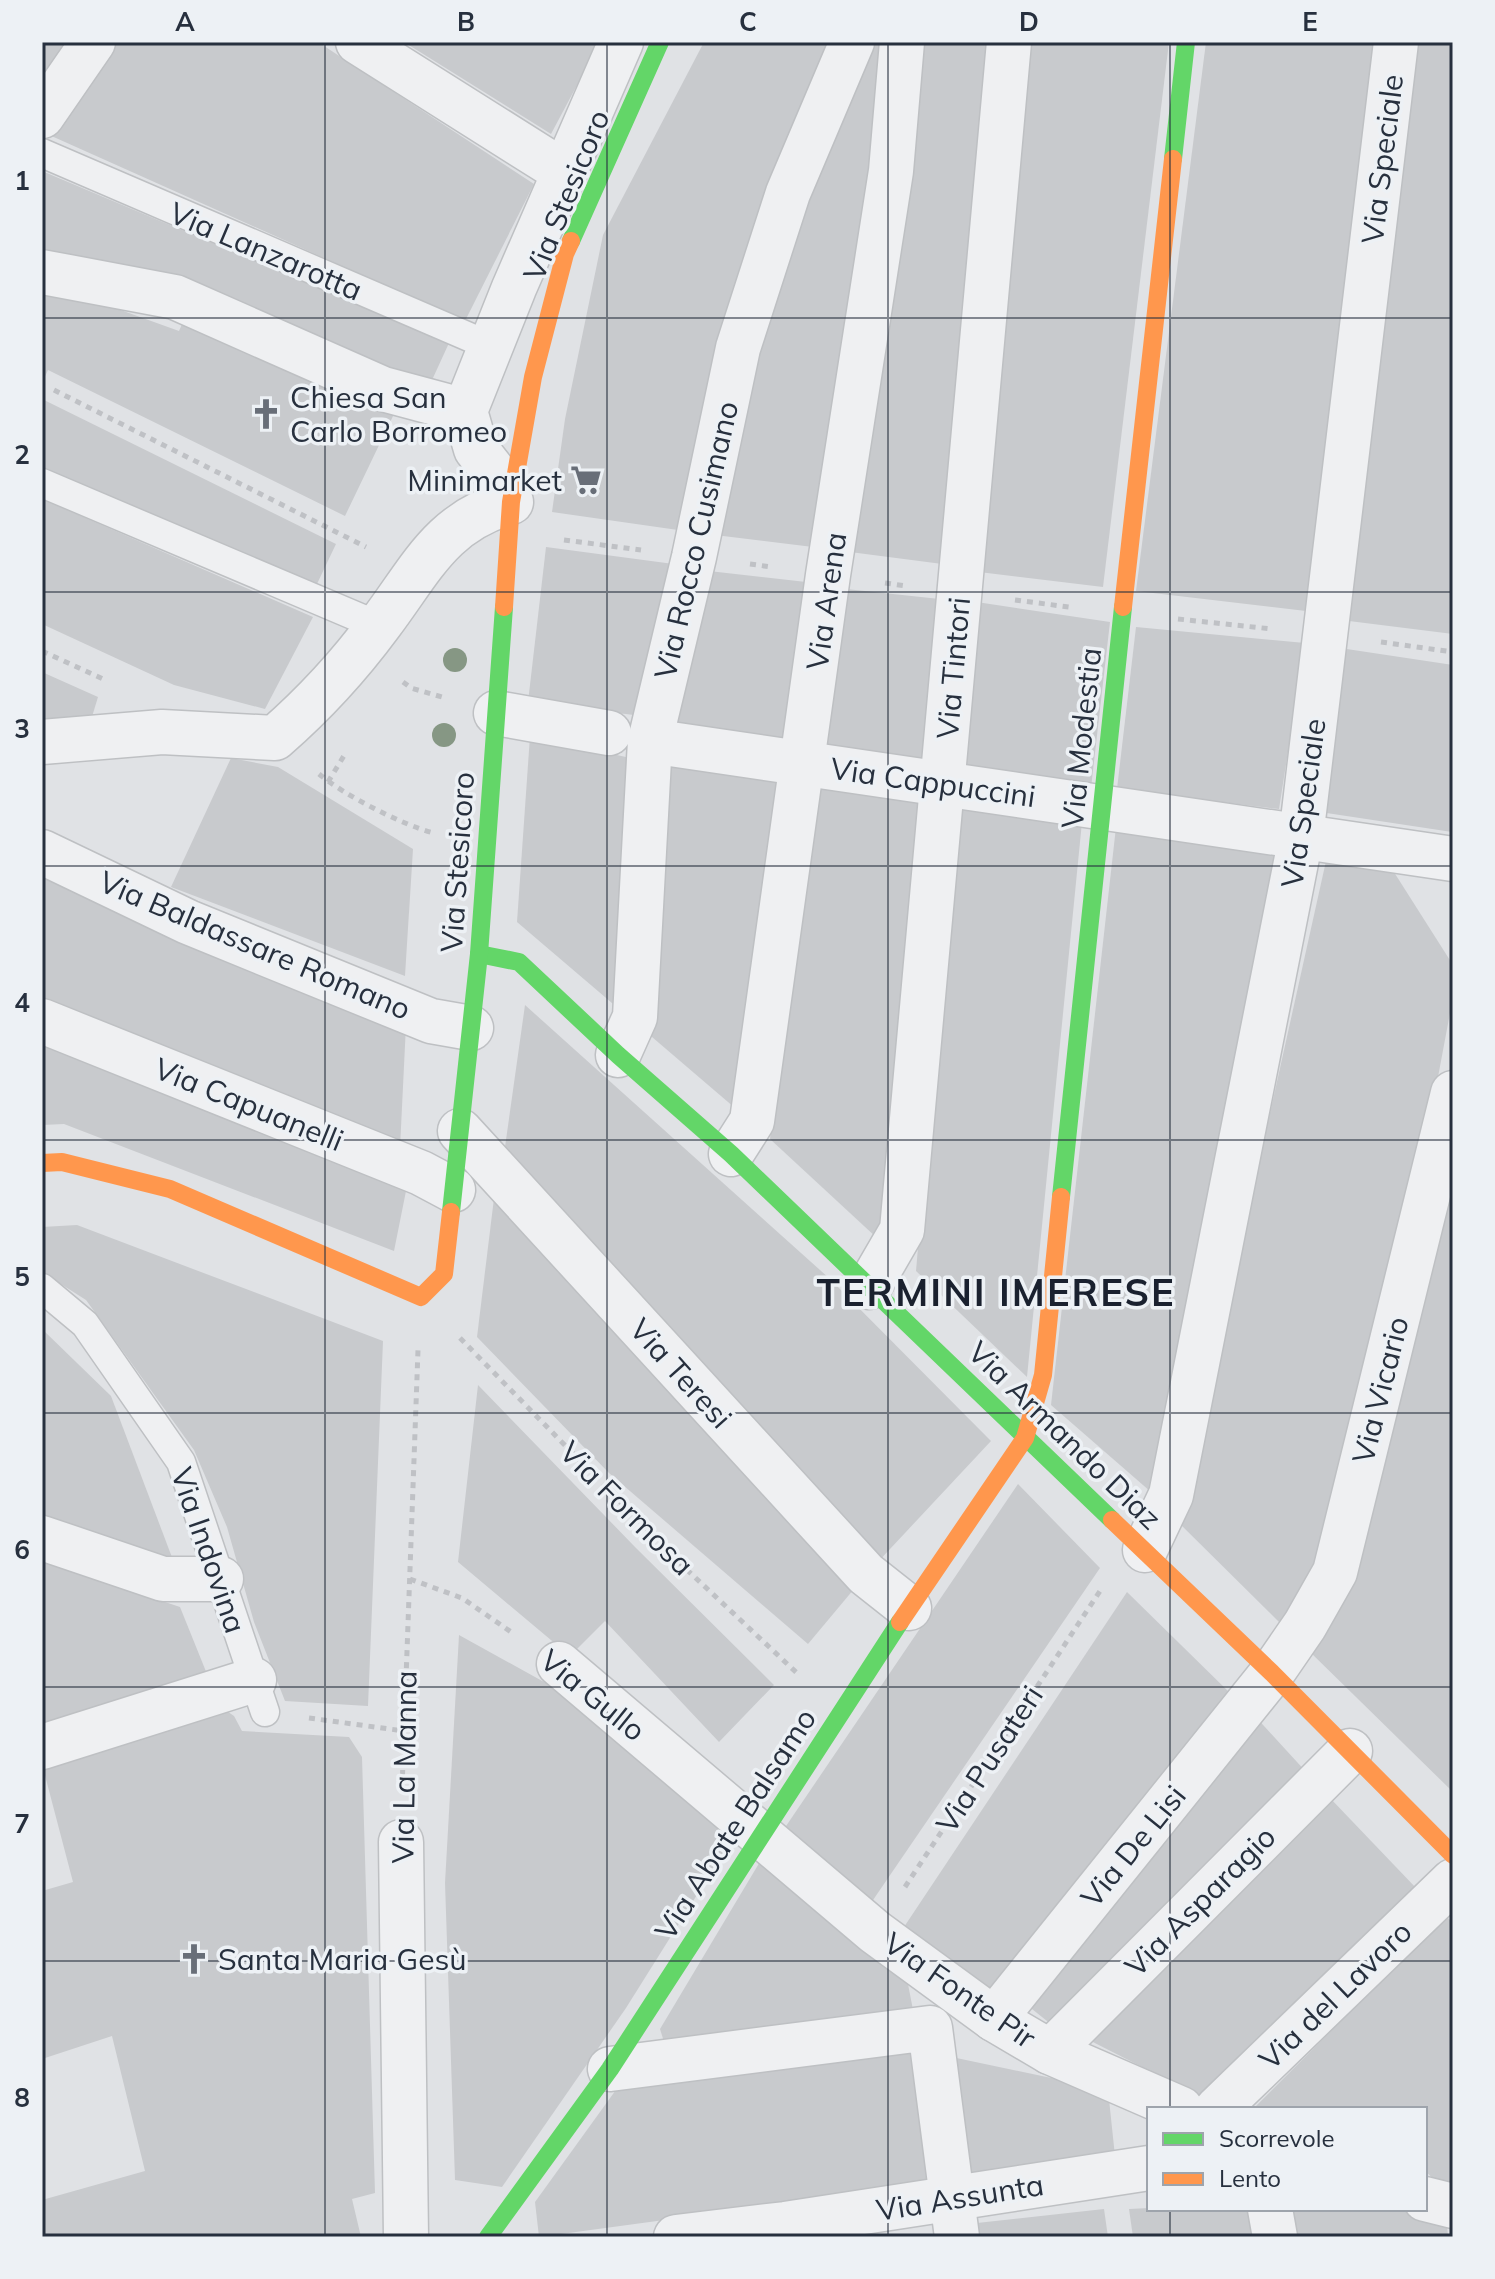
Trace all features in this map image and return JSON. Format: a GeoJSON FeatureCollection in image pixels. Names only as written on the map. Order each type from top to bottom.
{"type":"FeatureCollection","features":[{"type":"Feature","properties":{"kind":"street"},"geometry":{"type":"LineString","coordinates":[[42,116],[93,42]]}},
{"type":"Feature","properties":{"kind":"street"},"geometry":{"type":"LineString","coordinates":[[358,42],[564,172]]}},
{"type":"Feature","properties":{"kind":"street"},"geometry":{"type":"LineString","coordinates":[[42,742],[162,732],[275,738],[310,708],[379,626],[446,536],[484,509],[511,502],[476,449],[465,411],[621,42]]}},
{"type":"Feature","properties":{"kind":"street","name":"Via Stesicoro"},"geometry":{"type":"LineString","coordinates":[[421,1297],[444,1274],[479,954],[511,502],[533,377],[565,254],[660,42]]}},
{"type":"Feature","properties":{"kind":"street","name":"Via Rocco Cusimano"},"geometry":{"type":"LineString","coordinates":[[618,1055],[635,1017],[629,737],[694,557],[738,348],[788,193],[852,42]]}},
{"type":"Feature","properties":{"kind":"street","name":"Via Arena"},"geometry":{"type":"LineString","coordinates":[[731,1154],[752,1121],[828,575],[891,171],[902,42]]}},
{"type":"Feature","properties":{"kind":"street","name":"Via Tintori"},"geometry":{"type":"LineString","coordinates":[[869,1287],[902,1230],[1009,42]]}},
{"type":"Feature","properties":{"kind":"street","name":"Via Modestia"},"geometry":{"type":"LineString","coordinates":[[1025,1438],[1043,1375],[1101,807],[1186,42]]}},
{"type":"Feature","properties":{"kind":"street","name":"Via Speciale"},"geometry":{"type":"LineString","coordinates":[[1145,1550],[1171,1495],[1301,837],[1396,42]]}},
{"type":"Feature","properties":{"kind":"street"},"geometry":{"type":"LineString","coordinates":[[42,272],[175,297],[383,389],[465,411]]}},
{"type":"Feature","properties":{"kind":"street","name":"Via Cappuccini"},"geometry":{"type":"LineString","coordinates":[[496,713],[629,737],[1453,859]]}},
{"type":"Feature","properties":{"kind":"street","name":"Via Baldassare Romano"},"geometry":{"type":"LineString","coordinates":[[42,852],[188,922],[431,1021],[471,1028]]}},
{"type":"Feature","properties":{"kind":"street","name":"Via Armando Diaz"},"geometry":{"type":"LineString","coordinates":[[479,954],[519,962],[618,1055],[731,1154],[1272,1673],[1453,1855]]}},
{"type":"Feature","properties":{"kind":"street","name":"Via Capuanelli"},"geometry":{"type":"LineString","coordinates":[[42,1021],[421,1173],[453,1190]]}},
{"type":"Feature","properties":{"kind":"street","name":"Via Vicario"},"geometry":{"type":"LineString","coordinates":[[1272,1673],[1305,1625],[1335,1572],[1453,1093]]}},
{"type":"Feature","properties":{"kind":"street","name":"Via Teresi"},"geometry":{"type":"LineString","coordinates":[[460,1131],[866,1574],[909,1608]]}},
{"type":"Feature","properties":{"kind":"street"},"geometry":{"type":"LineString","coordinates":[[42,1163],[62,1162],[170,1189],[421,1297]]}},
{"type":"Feature","properties":{"kind":"street","name":"Via Abate Balsamo"},"geometry":{"type":"LineString","coordinates":[[488,2237],[610,2069],[909,1608],[1025,1438]]}},
{"type":"Feature","properties":{"kind":"street"},"geometry":{"type":"LineString","coordinates":[[42,1538],[163,1579],[221,1579]]}},
{"type":"Feature","properties":{"kind":"street","name":"Via Gullo"},"geometry":{"type":"LineString","coordinates":[[559,1664],[762,1834]]}},
{"type":"Feature","properties":{"kind":"street","name":"Via De Lisi"},"geometry":{"type":"LineString","coordinates":[[994,2019],[1272,1673]]}},
{"type":"Feature","properties":{"kind":"street"},"geometry":{"type":"LineString","coordinates":[[42,1747],[260,1696]]}},
{"type":"Feature","properties":{"kind":"street","name":"Via Asparagio"},"geometry":{"type":"LineString","coordinates":[[1050,2052],[1350,1751]]}},
{"type":"Feature","properties":{"kind":"street","name":"Via Fonte Pir"},"geometry":{"type":"LineString","coordinates":[[762,1834],[875,1932],[994,2019],[1050,2052],[1176,2107]]}},
{"type":"Feature","properties":{"kind":"street","name":"Via La Manna"},"geometry":{"type":"LineString","coordinates":[[401,1842],[406,2237]]}},
{"type":"Feature","properties":{"kind":"street","name":"Via del Lavoro"},"geometry":{"type":"LineString","coordinates":[[1219,2107],[1453,1881]]}},
{"type":"Feature","properties":{"kind":"street"},"geometry":{"type":"LineString","coordinates":[[610,2069],[930,2028],[954,2218]]}},
{"type":"Feature","properties":{"kind":"street","name":"Via Assunta"},"geometry":{"type":"LineString","coordinates":[[676,2237],[954,2218],[1147,2169]]}},
{"type":"Feature","properties":{"kind":"street"},"geometry":{"type":"LineString","coordinates":[[1427,2200],[1453,2206]]}},
{"type":"Feature","properties":{"kind":"street"},"geometry":{"type":"LineString","coordinates":[[1270,2211],[1275,2237]]}},
{"type":"Feature","properties":{"kind":"lane","name":"Via Lanzarotta"},"geometry":{"type":"LineString","coordinates":[[42,153],[490,346]]}},
{"type":"Feature","properties":{"kind":"lane"},"geometry":{"type":"LineString","coordinates":[[42,483],[379,626]]}},
{"type":"Feature","properties":{"kind":"lane","name":"Via Indovina"},"geometry":{"type":"LineString","coordinates":[[42,1288],[85,1324],[181,1462],[260,1696]]}},
{"type":"Feature","properties":{"kind":"path"},"geometry":{"type":"LineString","coordinates":[[54,390],[417,572]]}},
{"type":"Feature","properties":{"kind":"path"},"geometry":{"type":"LineString","coordinates":[[411,688],[433,695]]}},
{"type":"Feature","properties":{"kind":"path"},"geometry":{"type":"LineString","coordinates":[[275,738],[328,782],[421,830]]}},
{"type":"Feature","properties":{"kind":"path"},"geometry":{"type":"LineString","coordinates":[[328,782],[353,741]]}},
{"type":"Feature","properties":{"kind":"path","name":"Via La Manna"},"geometry":{"type":"LineString","coordinates":[[401,1842],[421,1297]]}},
{"type":"Feature","properties":{"kind":"path","name":"Via Formosa"},"geometry":{"type":"LineString","coordinates":[[421,1297],[684,1567],[840,1714]]}},
{"type":"Feature","properties":{"kind":"path","name":"Via Gullo"},"geometry":{"type":"LineString","coordinates":[[410,1579],[462,1598],[559,1664]]}},
{"type":"Feature","properties":{"kind":"path","name":"Via Pusateri"},"geometry":{"type":"LineString","coordinates":[[875,1932],[1103,1587]]}},
{"type":"Feature","properties":{"kind":"path"},"geometry":{"type":"LineString","coordinates":[[260,1696],[404,1731]]}},
{"type":"Feature","properties":{"kind":"building"},"geometry":{"type":"Polygon","coordinates":[[[42,42],[71,42],[42,86],[42,42]]]}},
{"type":"Feature","properties":{"kind":"building"},"geometry":{"type":"Polygon","coordinates":[[[109,42],[318,42],[534,184],[465,321],[47,134],[109,42]]]}},
{"type":"Feature","properties":{"kind":"building"},"geometry":{"type":"Polygon","coordinates":[[[404,42],[600,42],[551,134],[404,42]]]}},
{"type":"Feature","properties":{"kind":"building"},"geometry":{"type":"Polygon","coordinates":[[[704,42],[839,42],[685,531],[552,512],[565,419],[603,235],[704,42]]]}},
{"type":"Feature","properties":{"kind":"building"},"geometry":{"type":"Polygon","coordinates":[[[867,42],[893,42],[813,547],[715,535],[748,370],[796,226],[867,42]]]}},
{"type":"Feature","properties":{"kind":"building"},"geometry":{"type":"Polygon","coordinates":[[[916,42],[991,42],[950,565],[850,552],[916,42]]]}},
{"type":"Feature","properties":{"kind":"building"},"geometry":{"type":"Polygon","coordinates":[[[1027,42],[1169,42],[1103,587],[979,572],[1027,42]]]}},
{"type":"Feature","properties":{"kind":"building"},"geometry":{"type":"Polygon","coordinates":[[[1206,42],[1375,42],[1306,611],[1136,591],[1206,42]]]}},
{"type":"Feature","properties":{"kind":"building"},"geometry":{"type":"Polygon","coordinates":[[[1411,42],[1453,42],[1453,634],[1341,620],[1411,42]]]}},
{"type":"Feature","properties":{"kind":"building"},"geometry":{"type":"Polygon","coordinates":[[[42,171],[449,343],[427,391],[42,259],[42,171]]]}},
{"type":"Feature","properties":{"kind":"building","name":"Chiesa San Carlo Borromeo"},"geometry":{"type":"Polygon","coordinates":[[[42,288],[115,308],[179,331],[187,313],[394,414],[345,516],[48,370],[42,383],[42,288]]]}},
{"type":"Feature","properties":{"kind":"building"},"geometry":{"type":"Polygon","coordinates":[[[42,399],[336,544],[316,586],[42,471],[42,399]]]}},
{"type":"Feature","properties":{"kind":"building"},"geometry":{"type":"Polygon","coordinates":[[[42,499],[313,617],[265,709],[174,685],[42,624],[42,499]]]}},
{"type":"Feature","properties":{"kind":"building"},"geometry":{"type":"Polygon","coordinates":[[[546,547],[681,565],[642,716],[528,702],[546,547]]]}},
{"type":"Feature","properties":{"kind":"building"},"geometry":{"type":"Polygon","coordinates":[[[700,570],[815,583],[794,739],[668,724],[700,570]]]}},
{"type":"Feature","properties":{"kind":"building"},"geometry":{"type":"Polygon","coordinates":[[[846,589],[949,600],[929,762],[822,749],[846,589]]]}},
{"type":"Feature","properties":{"kind":"building"},"geometry":{"type":"Polygon","coordinates":[[[970,601],[1110,622],[1091,788],[960,768],[970,601]]]}},
{"type":"Feature","properties":{"kind":"building"},"geometry":{"type":"Polygon","coordinates":[[[1136,627],[1305,643],[1279,809],[1117,789],[1136,627]]]}},
{"type":"Feature","properties":{"kind":"building"},"geometry":{"type":"Polygon","coordinates":[[[1340,648],[1453,665],[1452,832],[1320,812],[1340,648]]]}},
{"type":"Feature","properties":{"kind":"building"},"geometry":{"type":"Polygon","coordinates":[[[42,672],[98,697],[91,720],[42,726],[42,672]]]}},
{"type":"Feature","properties":{"kind":"building"},"geometry":{"type":"Polygon","coordinates":[[[530,736],[635,759],[619,1009],[517,922],[530,736]]]}},
{"type":"Feature","properties":{"kind":"building"},"geometry":{"type":"Polygon","coordinates":[[[664,756],[789,775],[735,1108],[645,1031],[664,756]]]}},
{"type":"Feature","properties":{"kind":"building"},"geometry":{"type":"Polygon","coordinates":[[[231,758],[278,767],[413,849],[405,976],[171,887],[231,758]]]}},
{"type":"Feature","properties":{"kind":"building"},"geometry":{"type":"Polygon","coordinates":[[[817,780],[926,793],[892,1224],[877,1238],[770,1139],[817,780]]]}},
{"type":"Feature","properties":{"kind":"building"},"geometry":{"type":"Polygon","coordinates":[[[956,798],[1082,822],[1027,1377],[916,1271],[956,798]]]}},
{"type":"Feature","properties":{"kind":"building"},"geometry":{"type":"Polygon","coordinates":[[[1116,827],[1280,852],[1151,1492],[1051,1405],[1116,827]]]}},
{"type":"Feature","properties":{"kind":"building"},"geometry":{"type":"Polygon","coordinates":[[[1326,861],[1392,869],[1453,965],[1453,997],[1432,1109],[1317,1562],[1281,1624],[1179,1523],[1326,861]]]}},
{"type":"Feature","properties":{"kind":"building"},"geometry":{"type":"Polygon","coordinates":[[[42,870],[406,1025],[400,1148],[42,1002],[42,870]]]}},
{"type":"Feature","properties":{"kind":"building"},"geometry":{"type":"Polygon","coordinates":[[[525,1005],[830,1279],[991,1441],[876,1564],[504,1154],[525,1005]]]}},
{"type":"Feature","properties":{"kind":"building"},"geometry":{"type":"Polygon","coordinates":[[[42,1037],[407,1186],[394,1251],[64,1124],[42,1125],[42,1037]]]}},
{"type":"Feature","properties":{"kind":"building"},"geometry":{"type":"Polygon","coordinates":[[[1453,1160],[1453,1792],[1308,1650],[1453,1160]]]}},
{"type":"Feature","properties":{"kind":"building"},"geometry":{"type":"Polygon","coordinates":[[[495,1190],[854,1589],[808,1644],[609,1473],[477,1337],[495,1190]]]}},
{"type":"Feature","properties":{"kind":"building"},"geometry":{"type":"Polygon","coordinates":[[[77,1225],[383,1341],[368,1706],[285,1701],[254,1622],[227,1527],[194,1450],[86,1300],[42,1272],[42,1227],[77,1225]]]}},
{"type":"Feature","properties":{"kind":"building"},"geometry":{"type":"Polygon","coordinates":[[[42,1329],[111,1396],[173,1560],[42,1519],[42,1329]]]}},
{"type":"Feature","properties":{"kind":"building"},"geometry":{"type":"Polygon","coordinates":[[[478,1385],[774,1685],[719,1742],[605,1621],[570,1656],[458,1562],[478,1385]]]}},
{"type":"Feature","properties":{"kind":"building"},"geometry":{"type":"Polygon","coordinates":[[[1018,1484],[1100,1568],[871,1903],[782,1832],[1018,1484]]]}},
{"type":"Feature","properties":{"kind":"building"},"geometry":{"type":"Polygon","coordinates":[[[42,1561],[180,1607],[207,1674],[42,1729],[42,1561]]]}},
{"type":"Feature","properties":{"kind":"building"},"geometry":{"type":"Polygon","coordinates":[[[1127,1592],[1230,1693],[994,1997],[902,1930],[1127,1592]]]}},
{"type":"Feature","properties":{"kind":"building"},"geometry":{"type":"Polygon","coordinates":[[[459,1635],[562,1692],[732,1839],[626,2008],[502,2187],[455,2180],[445,1883],[459,1635]]]}},
{"type":"Feature","properties":{"kind":"building"},"geometry":{"type":"Polygon","coordinates":[[[221,1707],[234,1716],[242,1731],[349,1737],[362,1757],[375,2193],[352,2199],[361,2237],[42,2237],[42,2200],[145,2171],[112,2036],[42,2059],[42,1891],[73,1882],[42,1764],[221,1707]]]}},
{"type":"Feature","properties":{"kind":"building"},"geometry":{"type":"Polygon","coordinates":[[[1254,1715],[1308,1774],[1057,2029],[1027,2005],[1254,1715]]]}},
{"type":"Feature","properties":{"kind":"building"},"geometry":{"type":"Polygon","coordinates":[[[1330,1798],[1417,1889],[1205,2099],[1087,2039],[1330,1798]]]}},
{"type":"Feature","properties":{"kind":"building"},"geometry":{"type":"Polygon","coordinates":[[[764,1855],[907,1979],[914,2015],[666,2048],[660,2029],[764,1855]]]}},
{"type":"Feature","properties":{"kind":"building"},"geometry":{"type":"Polygon","coordinates":[[[1446,1916],[1453,1923],[1453,2190],[1449,2193],[1427,2173],[1427,2107],[1255,2107],[1446,1916]]]}},
{"type":"Feature","properties":{"kind":"building"},"geometry":{"type":"Polygon","coordinates":[[[917,2043],[936,2183],[539,2237],[535,2202],[618,2087],[917,2043]]]}},
{"type":"Feature","properties":{"kind":"building"},"geometry":{"type":"Polygon","coordinates":[[[947,2056],[1108,2090],[1115,2156],[962,2179],[947,2056]]]}},
{"type":"Feature","properties":{"kind":"building"},"geometry":{"type":"Polygon","coordinates":[[[1104,2209],[1108,2237],[970,2237],[968,2224],[1104,2209]]]}},
{"type":"Feature","properties":{"kind":"building"},"geometry":{"type":"Polygon","coordinates":[[[1129,2209],[1258,2211],[1263,2237],[1133,2237],[1129,2209]]]}},
{"type":"Feature","properties":{"kind":"building"},"geometry":{"type":"Polygon","coordinates":[[[1293,2211],[1411,2211],[1447,2224],[1448,2237],[1296,2237],[1293,2211]]]}},
{"type":"Feature","properties":{"kind":"traffic: fast"},"geometry":{"type":"LineString","coordinates":[[571,241],[660,42]]}},
{"type":"Feature","properties":{"kind":"traffic: fast"},"geometry":{"type":"LineString","coordinates":[[1173,159],[1186,42]]}},
{"type":"Feature","properties":{"kind":"traffic: fast"},"geometry":{"type":"LineString","coordinates":[[451,1212],[479,954],[504,607]]}},
{"type":"Feature","properties":{"kind":"traffic: fast"},"geometry":{"type":"LineString","coordinates":[[1061,1197],[1123,607]]}},
{"type":"Feature","properties":{"kind":"traffic: fast"},"geometry":{"type":"LineString","coordinates":[[479,954],[519,962],[618,1055],[731,1154],[1112,1520]]}},
{"type":"Feature","properties":{"kind":"traffic: fast"},"geometry":{"type":"LineString","coordinates":[[488,2237],[610,2069],[900,1622]]}},
{"type":"Feature","properties":{"kind":"traffic: slow"},"geometry":{"type":"LineString","coordinates":[[1123,607],[1173,159]]}},
{"type":"Feature","properties":{"kind":"traffic: slow"},"geometry":{"type":"LineString","coordinates":[[504,607],[511,502],[533,377],[571,241]]}},
{"type":"Feature","properties":{"kind":"traffic: slow"},"geometry":{"type":"LineString","coordinates":[[42,1163],[62,1162],[170,1189],[421,1297],[444,1274],[451,1212]]}},
{"type":"Feature","properties":{"kind":"traffic: slow"},"geometry":{"type":"LineString","coordinates":[[900,1622],[1025,1438],[1043,1375],[1061,1197]]}},
{"type":"Feature","properties":{"kind":"traffic: slow"},"geometry":{"type":"LineString","coordinates":[[1112,1520],[1272,1673],[1453,1855]]}},
{"type":"Feature","properties":{"kind":"place","name":"Chiesa San Carlo Borromeo"},"geometry":{"type":"Point","coordinates":[266,414]}},
{"type":"Feature","properties":{"kind":"place","name":"Minimarket"},"geometry":{"type":"Point","coordinates":[586,480]}},
{"type":"Feature","properties":{"kind":"place","name":"Santa Maria Gesù"},"geometry":{"type":"Point","coordinates":[194,1959]}},
{"type":"Feature","properties":{"kind":"district","name":"TERMINI IMERESE"},"geometry":{"type":"Point","coordinates":[996,1292]}}]}
